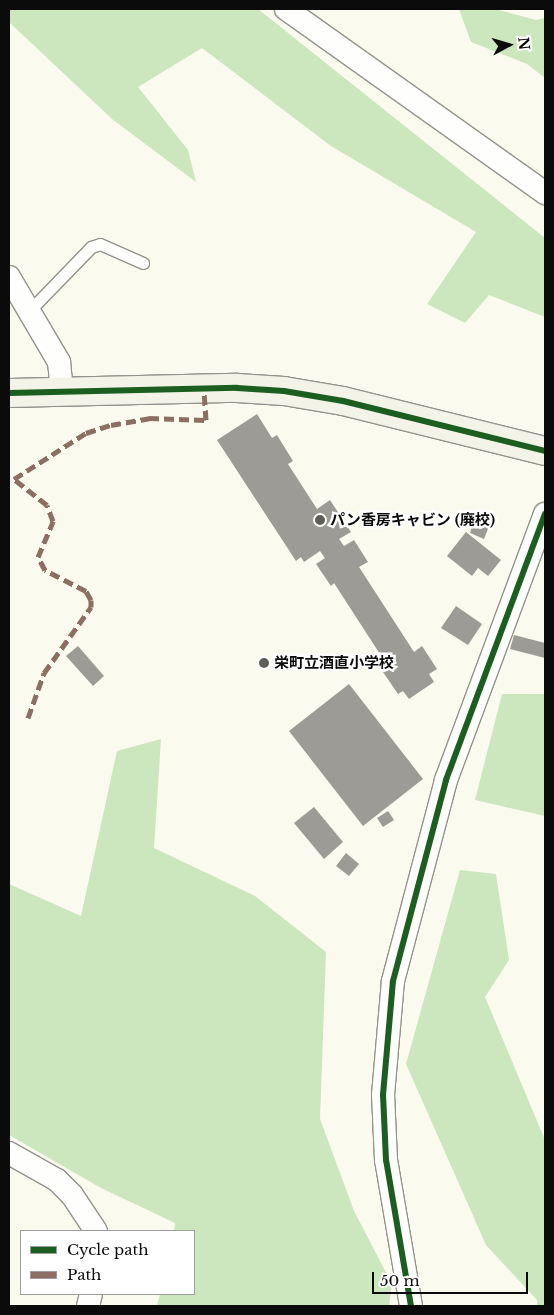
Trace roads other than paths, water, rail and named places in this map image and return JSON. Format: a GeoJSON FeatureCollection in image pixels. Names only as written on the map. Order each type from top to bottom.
{"type":"FeatureCollection","features":[{"type":"Feature","properties":{"kind":"street"},"geometry":{"type":"LineString","coordinates":[[286,9],[545,193]]}},
{"type":"Feature","properties":{"kind":"street"},"geometry":{"type":"LineString","coordinates":[[9,277],[59,362],[62,392]]}},
{"type":"Feature","properties":{"kind":"street"},"geometry":{"type":"LineString","coordinates":[[9,393],[229,388],[284,391],[343,401],[545,451]]}},
{"type":"Feature","properties":{"kind":"street"},"geometry":{"type":"LineString","coordinates":[[412,1306],[386,1160],[382,1095],[393,980],[446,780],[545,514]]}},
{"type":"Feature","properties":{"kind":"street"},"geometry":{"type":"LineString","coordinates":[[9,1153],[58,1180],[72,1195],[95,1230]]}},
{"type":"Feature","properties":{"kind":"lane"},"geometry":{"type":"LineString","coordinates":[[30,310],[91,247],[100,244],[143,264]]}},
{"type":"Feature","properties":{"kind":"place","name":"パン香房キャビン (廃校)"},"geometry":{"type":"Point","coordinates":[320,520]}},
{"type":"Feature","properties":{"kind":"place","name":"栄町立酒直小学校"},"geometry":{"type":"Point","coordinates":[264,663]}}]}
